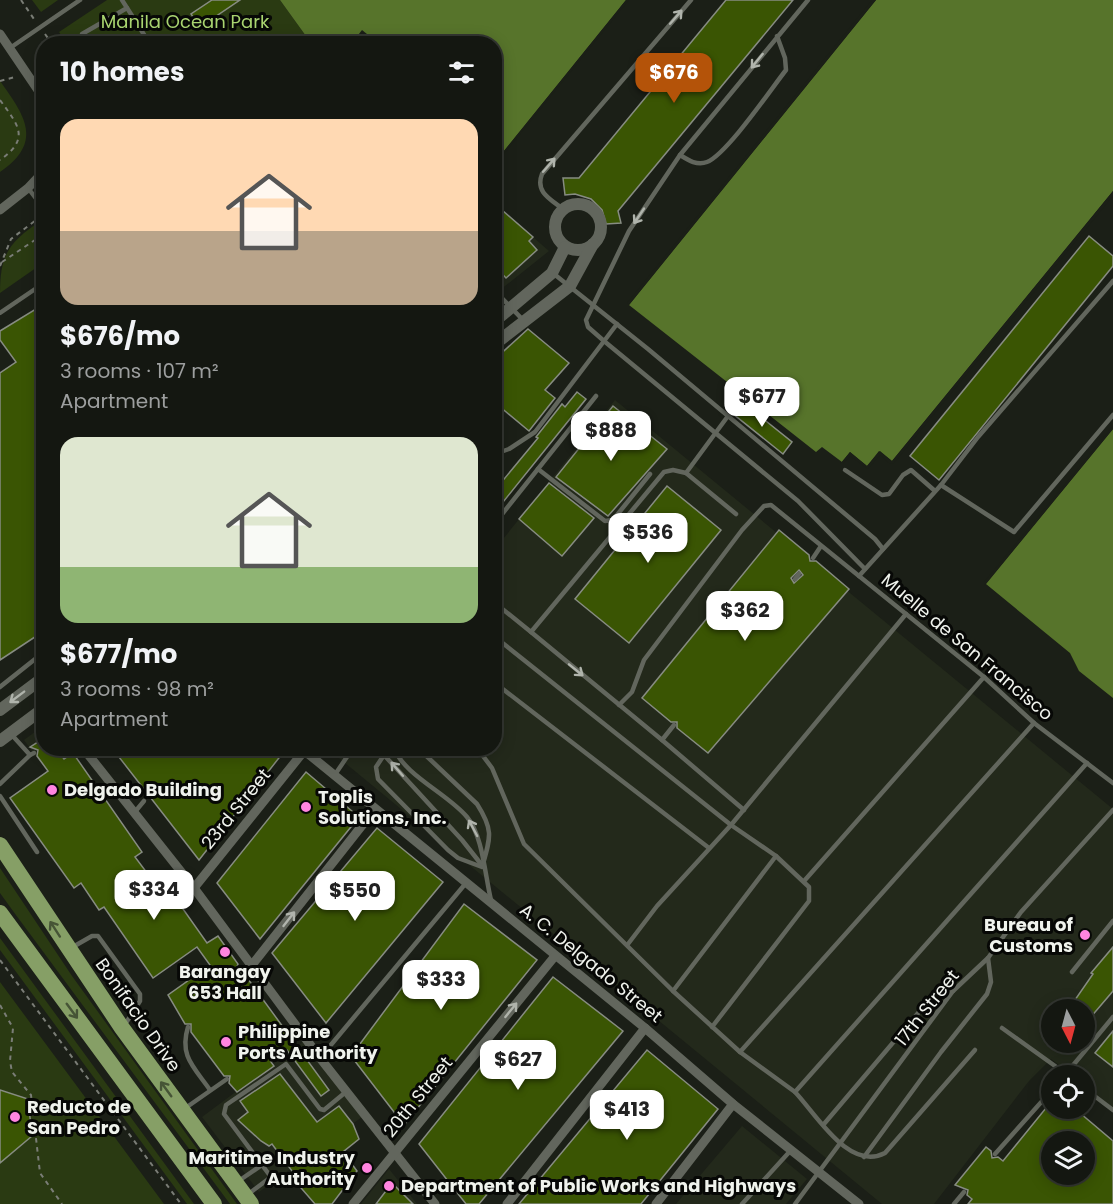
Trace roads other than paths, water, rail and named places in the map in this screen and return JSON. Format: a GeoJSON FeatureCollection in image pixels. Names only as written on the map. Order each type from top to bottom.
{"type":"FeatureCollection","features":[{"type":"Feature","properties":{"kind":"highway","name":"Bonifacio Drive"},"geometry":{"type":"LineString","coordinates":[[0,845],[122,1028],[243,1195]]}},
{"type":"Feature","properties":{"kind":"highway"},"geometry":{"type":"LineString","coordinates":[[0,913],[214,1204]]}},
{"type":"Feature","properties":{"kind":"street"},"geometry":{"type":"LineString","coordinates":[[0,34],[36,87]]}},
{"type":"Feature","properties":{"kind":"street"},"geometry":{"type":"LineString","coordinates":[[0,210],[36,180]]}},
{"type":"Feature","properties":{"kind":"street"},"geometry":{"type":"LineString","coordinates":[[502,338],[570,286],[595,242],[601,224],[594,211],[581,204],[563,209],[556,218],[554,228],[558,239],[565,247],[578,250],[595,242]]}},
{"type":"Feature","properties":{"kind":"street"},"geometry":{"type":"LineString","coordinates":[[502,316],[552,273],[565,247]]}},
{"type":"Feature","properties":{"kind":"street"},"geometry":{"type":"LineString","coordinates":[[0,710],[36,682]]}},
{"type":"Feature","properties":{"kind":"street"},"geometry":{"type":"LineString","coordinates":[[5,737],[36,714]]}},
{"type":"Feature","properties":{"kind":"street"},"geometry":{"type":"LineString","coordinates":[[89,756],[194,888],[320,1058],[435,1204]]}},
{"type":"Feature","properties":{"kind":"street","name":"23rd Street"},"geometry":{"type":"LineString","coordinates":[[194,888],[297,756]]}},
{"type":"Feature","properties":{"kind":"street","name":"A. C. Delgado Street"},"geometry":{"type":"LineString","coordinates":[[309,756],[645,1028],[733,1104],[860,1204]]}},
{"type":"Feature","properties":{"kind":"street"},"geometry":{"type":"LineString","coordinates":[[253,967],[375,809]]}},
{"type":"Feature","properties":{"kind":"street","name":"20th Street"},"geometry":{"type":"LineString","coordinates":[[354,1204],[555,956]]}},
{"type":"Feature","properties":{"kind":"street"},"geometry":{"type":"LineString","coordinates":[[507,1204],[645,1028]]}},
{"type":"Feature","properties":{"kind":"street"},"geometry":{"type":"LineString","coordinates":[[656,1204],[733,1104]]}},
{"type":"Feature","properties":{"kind":"lane"},"geometry":{"type":"LineString","coordinates":[[10,48],[80,0]]}},
{"type":"Feature","properties":{"kind":"lane"},"geometry":{"type":"LineString","coordinates":[[122,0],[145,36]]}},
{"type":"Feature","properties":{"kind":"lane"},"geometry":{"type":"LineString","coordinates":[[563,209],[541,192],[538,183],[542,174],[691,0]]}},
{"type":"Feature","properties":{"kind":"lane"},"geometry":{"type":"LineString","coordinates":[[808,0],[680,155],[629,231],[592,304],[586,324],[798,501],[865,569]]}},
{"type":"Feature","properties":{"kind":"lane"},"geometry":{"type":"LineString","coordinates":[[83,36],[82,34],[127,8]]}},
{"type":"Feature","properties":{"kind":"lane"},"geometry":{"type":"LineString","coordinates":[[680,155],[699,164],[708,162],[743,128],[786,70],[785,58],[777,36]]}},
{"type":"Feature","properties":{"kind":"lane"},"geometry":{"type":"LineString","coordinates":[[28,188],[36,198]]}},
{"type":"Feature","properties":{"kind":"lane","name":"Muelle de San Francisco"},"geometry":{"type":"LineString","coordinates":[[552,273],[875,538],[883,549],[859,576],[984,677],[1035,723],[1113,783]]}},
{"type":"Feature","properties":{"kind":"lane"},"geometry":{"type":"LineString","coordinates":[[883,549],[941,485],[978,437],[1113,281]]}},
{"type":"Feature","properties":{"kind":"lane"},"geometry":{"type":"LineString","coordinates":[[0,314],[36,289]]}},
{"type":"Feature","properties":{"kind":"lane"},"geometry":{"type":"LineString","coordinates":[[502,298],[524,321]]}},
{"type":"Feature","properties":{"kind":"lane"},"geometry":{"type":"LineString","coordinates":[[502,452],[535,432],[617,324]]}},
{"type":"Feature","properties":{"kind":"lane"},"geometry":{"type":"LineString","coordinates":[[502,514],[596,396]]}},
{"type":"Feature","properties":{"kind":"lane"},"geometry":{"type":"LineString","coordinates":[[941,485],[1014,532],[1113,415]]}},
{"type":"Feature","properties":{"kind":"lane"},"geometry":{"type":"LineString","coordinates":[[686,473],[728,416]]}},
{"type":"Feature","properties":{"kind":"lane"},"geometry":{"type":"LineString","coordinates":[[538,469],[605,521],[613,520],[650,474]]}},
{"type":"Feature","properties":{"kind":"lane"},"geometry":{"type":"LineString","coordinates":[[531,633],[664,472],[673,470],[686,473],[736,514]]}},
{"type":"Feature","properties":{"kind":"lane"},"geometry":{"type":"LineString","coordinates":[[845,470],[882,495],[889,494],[903,475],[911,470],[934,491]]}},
{"type":"Feature","properties":{"kind":"lane"},"geometry":{"type":"LineString","coordinates":[[619,705],[632,692],[644,660],[742,530],[764,506],[771,505],[859,576]]}},
{"type":"Feature","properties":{"kind":"lane"},"geometry":{"type":"LineString","coordinates":[[813,558],[821,546]]}},
{"type":"Feature","properties":{"kind":"lane"},"geometry":{"type":"LineString","coordinates":[[502,609],[744,810]]}},
{"type":"Feature","properties":{"kind":"lane"},"geometry":{"type":"LineString","coordinates":[[628,944],[657,906],[744,810],[906,614]]}},
{"type":"Feature","properties":{"kind":"lane"},"geometry":{"type":"LineString","coordinates":[[502,643],[731,825],[776,856],[805,880],[811,893],[809,901],[712,1027]]}},
{"type":"Feature","properties":{"kind":"lane"},"geometry":{"type":"LineString","coordinates":[[0,687],[36,658]]}},
{"type":"Feature","properties":{"kind":"lane"},"geometry":{"type":"LineString","coordinates":[[805,880],[984,677]]}},
{"type":"Feature","properties":{"kind":"lane"},"geometry":{"type":"LineString","coordinates":[[502,688],[709,848]]}},
{"type":"Feature","properties":{"kind":"lane"},"geometry":{"type":"LineString","coordinates":[[740,1052],[1035,723]]}},
{"type":"Feature","properties":{"kind":"lane"},"geometry":{"type":"LineString","coordinates":[[662,740],[674,725]]}},
{"type":"Feature","properties":{"kind":"lane"},"geometry":{"type":"LineString","coordinates":[[0,784],[32,754],[5,737]]}},
{"type":"Feature","properties":{"kind":"lane"},"geometry":{"type":"LineString","coordinates":[[334,776],[348,756]]}},
{"type":"Feature","properties":{"kind":"lane"},"geometry":{"type":"LineString","coordinates":[[382,756],[376,767],[378,779],[448,850],[458,858],[483,867]]}},
{"type":"Feature","properties":{"kind":"lane"},"geometry":{"type":"LineString","coordinates":[[388,756],[483,867]]}},
{"type":"Feature","properties":{"kind":"lane"},"geometry":{"type":"LineString","coordinates":[[398,756],[402,763],[467,818],[477,832],[492,904]]}},
{"type":"Feature","properties":{"kind":"lane"},"geometry":{"type":"LineString","coordinates":[[426,756],[477,804],[484,815],[491,836],[483,867]]}},
{"type":"Feature","properties":{"kind":"lane"},"geometry":{"type":"LineString","coordinates":[[483,756],[492,768],[524,843],[712,1027],[740,1052],[795,1092],[840,1145],[864,1157],[878,1157],[885,1153],[975,1050]]}},
{"type":"Feature","properties":{"kind":"lane"},"geometry":{"type":"LineString","coordinates":[[795,1092],[1088,763]]}},
{"type":"Feature","properties":{"kind":"lane"},"geometry":{"type":"LineString","coordinates":[[0,796],[37,852]]}},
{"type":"Feature","properties":{"kind":"lane"},"geometry":{"type":"LineString","coordinates":[[133,814],[144,801]]}},
{"type":"Feature","properties":{"kind":"lane","name":"17th Street"},"geometry":{"type":"LineString","coordinates":[[795,1204],[953,991],[987,958],[1021,912],[1113,810]]}},
{"type":"Feature","properties":{"kind":"lane"},"geometry":{"type":"LineString","coordinates":[[673,991],[776,856]]}},
{"type":"Feature","properties":{"kind":"lane"},"geometry":{"type":"LineString","coordinates":[[320,1058],[466,883]]}},
{"type":"Feature","properties":{"kind":"lane"},"geometry":{"type":"LineString","coordinates":[[1072,972],[1113,921]]}},
{"type":"Feature","properties":{"kind":"lane"},"geometry":{"type":"LineString","coordinates":[[69,949],[92,936],[98,936],[140,994],[140,1001],[122,1028]]}},
{"type":"Feature","properties":{"kind":"lane"},"geometry":{"type":"LineString","coordinates":[[864,1157],[987,994],[991,982],[987,958]]}},
{"type":"Feature","properties":{"kind":"lane"},"geometry":{"type":"LineString","coordinates":[[246,974],[253,967]]}},
{"type":"Feature","properties":{"kind":"lane"},"geometry":{"type":"LineString","coordinates":[[824,1124],[930,999],[944,988],[953,991]]}},
{"type":"Feature","properties":{"kind":"lane"},"geometry":{"type":"LineString","coordinates":[[1075,1065],[1113,1017]]}},
{"type":"Feature","properties":{"kind":"lane"},"geometry":{"type":"LineString","coordinates":[[188,1028],[183,1043],[188,1059],[210,1090]]}},
{"type":"Feature","properties":{"kind":"lane"},"geometry":{"type":"LineString","coordinates":[[1002,1028],[1053,1065]]}},
{"type":"Feature","properties":{"kind":"lane"},"geometry":{"type":"LineString","coordinates":[[243,1195],[271,1177],[224,1114],[226,1105],[286,1064],[320,1110],[324,1110],[347,1091]]}},
{"type":"Feature","properties":{"kind":"lane"},"geometry":{"type":"LineString","coordinates":[[182,1110],[226,1079]]}},
{"type":"Feature","properties":{"kind":"lane"},"geometry":{"type":"LineString","coordinates":[[1095,1096],[1113,1110]]}},
{"type":"Feature","properties":{"kind":"lane"},"geometry":{"type":"LineString","coordinates":[[995,1154],[1041,1102]]}},
{"type":"Feature","properties":{"kind":"lane"},"geometry":{"type":"LineString","coordinates":[[742,1204],[792,1149]]}},
{"type":"Feature","properties":{"kind":"lane"},"geometry":{"type":"LineString","coordinates":[[243,1195],[262,1165]]}},
{"type":"Feature","properties":{"kind":"lane"},"geometry":{"type":"LineString","coordinates":[[954,1204],[964,1192]]}},
{"type":"Feature","properties":{"kind":"place","name":"Delgado Building"},"geometry":{"type":"Point","coordinates":[52,790]}},
{"type":"Feature","properties":{"kind":"place","name":"Toplis Solutions, Inc."},"geometry":{"type":"Point","coordinates":[306,807]}},
{"type":"Feature","properties":{"kind":"place","name":"Bureau of Customs"},"geometry":{"type":"Point","coordinates":[1085,935]}},
{"type":"Feature","properties":{"kind":"place","name":"Barangay 653 Hall"},"geometry":{"type":"Point","coordinates":[225,952]}},
{"type":"Feature","properties":{"kind":"place","name":"Philippine Ports Authority"},"geometry":{"type":"Point","coordinates":[226,1042]}},
{"type":"Feature","properties":{"kind":"place","name":"Reducto de San Pedro"},"geometry":{"type":"Point","coordinates":[15,1117]}},
{"type":"Feature","properties":{"kind":"place","name":"Maritime Industry Authority"},"geometry":{"type":"Point","coordinates":[367,1168]}},
{"type":"Feature","properties":{"kind":"place","name":"Department of Public Works and Highways"},"geometry":{"type":"Point","coordinates":[389,1186]}},
{"type":"Feature","properties":{"kind":"park label","name":"Manila Ocean Park"},"geometry":{"type":"Point","coordinates":[185,22]}}]}
